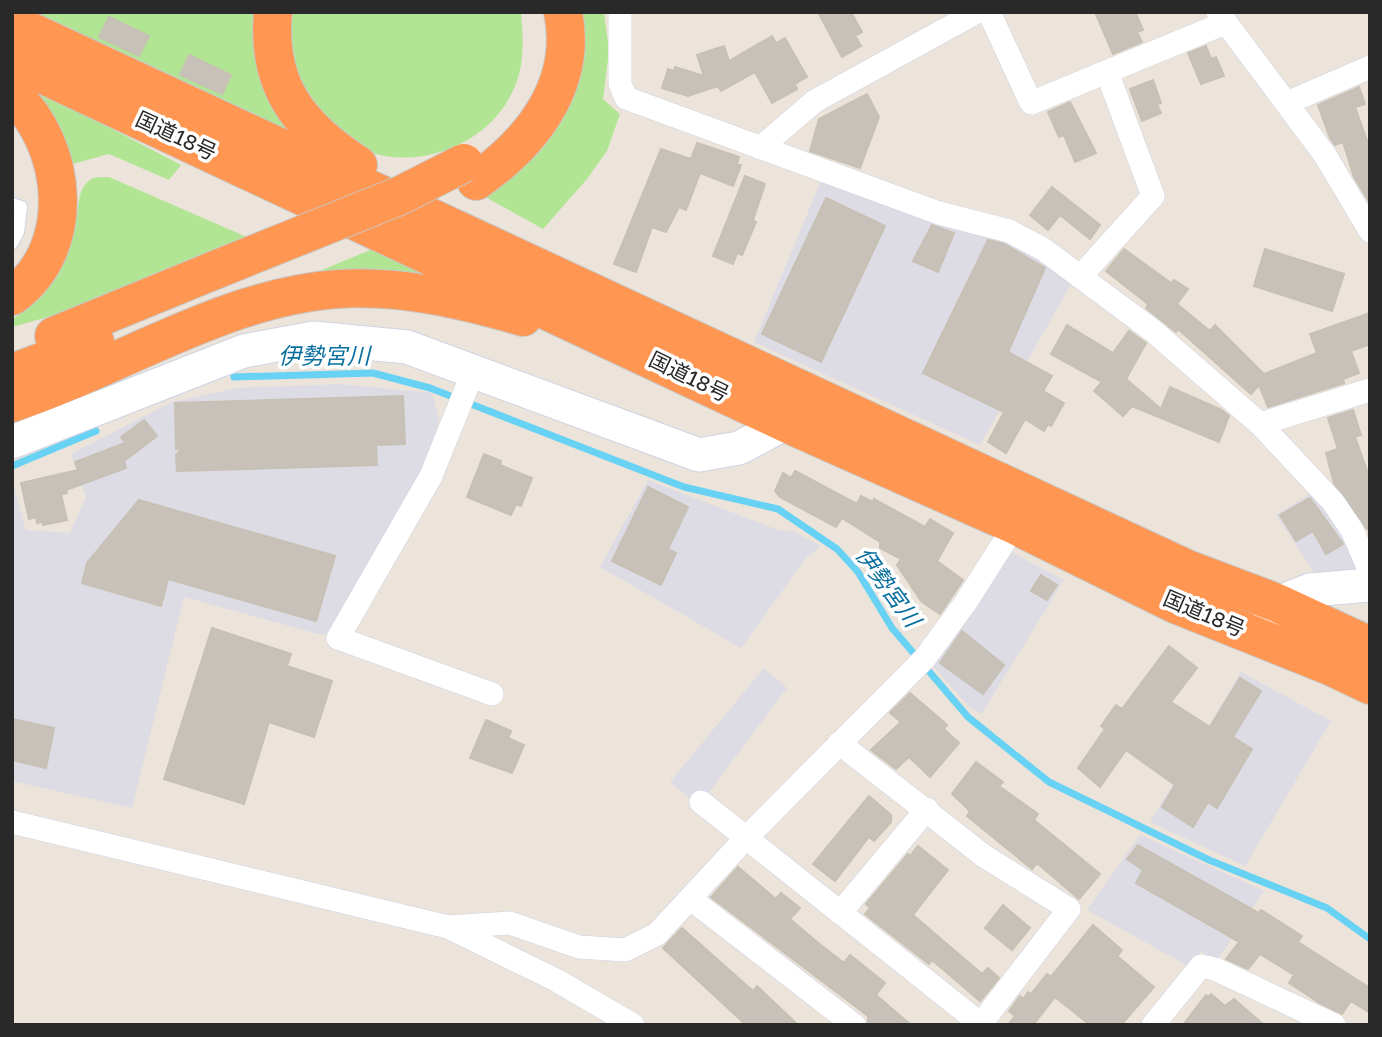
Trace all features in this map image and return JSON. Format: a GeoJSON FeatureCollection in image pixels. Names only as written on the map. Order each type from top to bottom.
{"type":"FeatureCollection","features":[{"type":"Feature","properties":{"kind":"highway"},"geometry":{"type":"LineString","coordinates":[[273,12],[271,35],[281,81],[296,112],[312,131],[357,164],[531,264]]}},
{"type":"Feature","properties":{"kind":"highway"},"geometry":{"type":"LineString","coordinates":[[470,172],[510,124],[534,78],[540,51],[537,12]]}},
{"type":"Feature","properties":{"kind":"highway"},"geometry":{"type":"LineString","coordinates":[[12,373],[399,196],[470,172],[521,145],[553,100],[565,44],[563,12]]}},
{"type":"Feature","properties":{"kind":"highway","name":"国道18号"},"geometry":{"type":"LineString","coordinates":[[12,23],[1187,569],[1277,603],[1369,645]]}},
{"type":"Feature","properties":{"kind":"highway","name":"国道18号"},"geometry":{"type":"LineString","coordinates":[[12,60],[786,423],[1015,525],[1175,604],[1330,666],[1370,685]]}},
{"type":"Feature","properties":{"kind":"highway"},"geometry":{"type":"LineString","coordinates":[[12,94],[39,125],[50,148],[58,199],[48,250],[35,274],[12,296]]}},
{"type":"Feature","properties":{"kind":"highway"},"geometry":{"type":"LineString","coordinates":[[12,352],[221,279]]}},
{"type":"Feature","properties":{"kind":"highway"},"geometry":{"type":"LineString","coordinates":[[12,403],[250,308],[282,298],[339,289],[407,292],[449,299],[520,316],[636,351]]}},
{"type":"Feature","properties":{"kind":"street"},"geometry":{"type":"LineString","coordinates":[[620,12],[620,84],[625,98],[939,213],[1009,231],[1043,249],[1152,330],[1260,424],[1334,502],[1352,530],[1370,572]]}},
{"type":"Feature","properties":{"kind":"street"},"geometry":{"type":"LineString","coordinates":[[760,148],[815,102],[978,12]]}},
{"type":"Feature","properties":{"kind":"street"},"geometry":{"type":"LineString","coordinates":[[989,12],[1031,103],[1107,72],[1221,17],[1289,102],[1325,155],[1370,231]]}},
{"type":"Feature","properties":{"kind":"street"},"geometry":{"type":"LineString","coordinates":[[1289,102],[1370,67]]}},
{"type":"Feature","properties":{"kind":"street"},"geometry":{"type":"LineString","coordinates":[[1080,277],[1153,196],[1107,72]]}},
{"type":"Feature","properties":{"kind":"street"},"geometry":{"type":"LineString","coordinates":[[12,442],[244,351],[314,338],[407,347],[469,382],[699,455],[739,448],[786,423]]}},
{"type":"Feature","properties":{"kind":"street"},"geometry":{"type":"LineString","coordinates":[[469,382],[431,476],[338,638],[492,694]]}},
{"type":"Feature","properties":{"kind":"street"},"geometry":{"type":"LineString","coordinates":[[1260,424],[1370,390]]}},
{"type":"Feature","properties":{"kind":"street"},"geometry":{"type":"LineString","coordinates":[[447,927],[510,923],[579,947],[625,950],[657,934],[839,743],[921,663],[966,603],[1015,525]]}},
{"type":"Feature","properties":{"kind":"street"},"geometry":{"type":"LineString","coordinates":[[1260,638],[1277,603],[1310,590],[1370,584]]}},
{"type":"Feature","properties":{"kind":"street"},"geometry":{"type":"LineString","coordinates":[[701,802],[981,1024],[1069,909],[984,856],[839,743]]}},
{"type":"Feature","properties":{"kind":"street"},"geometry":{"type":"LineString","coordinates":[[840,913],[927,809]]}},
{"type":"Feature","properties":{"kind":"street"},"geometry":{"type":"LineString","coordinates":[[12,822],[447,927],[555,980],[633,1025]]}},
{"type":"Feature","properties":{"kind":"street"},"geometry":{"type":"LineString","coordinates":[[692,900],[854,1025]]}},
{"type":"Feature","properties":{"kind":"street"},"geometry":{"type":"LineString","coordinates":[[1153,1025],[1201,966],[1215,969],[1325,1023]]}},
{"type":"Feature","properties":{"kind":"lane"},"geometry":{"type":"LineString","coordinates":[[12,204],[21,207],[18,232],[12,243]]}},
{"type":"Feature","properties":{"kind":"shaded area"},"geometry":{"type":"Polygon","coordinates":[[[823,176],[1009,240],[1072,282],[980,445],[754,342],[823,176]]]}},
{"type":"Feature","properties":{"kind":"shaded area"},"geometry":{"type":"Polygon","coordinates":[[[341,384],[432,393],[439,419],[423,473],[393,518],[334,629],[322,635],[184,597],[132,808],[12,781],[12,479],[26,530],[70,533],[86,497],[71,454],[172,402],[237,388],[341,384]]]}},
{"type":"Feature","properties":{"kind":"shaded area"},"geometry":{"type":"Polygon","coordinates":[[[648,480],[778,530],[795,532],[821,546],[806,558],[741,648],[600,567],[648,480]]]}},
{"type":"Feature","properties":{"kind":"shaded area"},"geometry":{"type":"Polygon","coordinates":[[[1313,492],[1349,536],[1361,570],[1314,572],[1276,515],[1313,492]]]}},
{"type":"Feature","properties":{"kind":"shaded area"},"geometry":{"type":"Polygon","coordinates":[[[1007,550],[1064,580],[982,713],[971,709],[931,664],[1007,550]]]}},
{"type":"Feature","properties":{"kind":"shaded area"},"geometry":{"type":"Polygon","coordinates":[[[764,668],[787,688],[706,796],[696,804],[670,782],[764,668]]]}},
{"type":"Feature","properties":{"kind":"shaded area"},"geometry":{"type":"Polygon","coordinates":[[[1241,672],[1331,721],[1245,866],[1150,822],[1241,672]]]}},
{"type":"Feature","properties":{"kind":"shaded area"},"geometry":{"type":"Polygon","coordinates":[[[1140,835],[1264,891],[1216,962],[1201,951],[1190,967],[1087,910],[1140,835]]]}},
{"type":"Feature","properties":{"kind":"green space"},"geometry":{"type":"Polygon","coordinates":[[[30,12],[266,12],[312,145],[30,12]]]}},
{"type":"Feature","properties":{"kind":"green space"},"geometry":{"type":"Polygon","coordinates":[[[291,12],[521,12],[522,50],[518,77],[503,107],[488,125],[468,140],[423,156],[375,154],[352,145],[300,90],[290,59],[291,12]]]}},
{"type":"Feature","properties":{"kind":"green space"},"geometry":{"type":"Polygon","coordinates":[[[581,12],[604,12],[609,51],[603,99],[620,114],[607,151],[587,179],[543,229],[478,193],[511,177],[539,152],[561,122],[577,80],[581,12]]]}},
{"type":"Feature","properties":{"kind":"green space"},"geometry":{"type":"Polygon","coordinates":[[[14,84],[78,111],[181,165],[169,180],[109,154],[65,166],[14,84]]]}},
{"type":"Feature","properties":{"kind":"green space"},"geometry":{"type":"Polygon","coordinates":[[[109,177],[249,238],[66,312],[12,327],[12,320],[44,288],[59,263],[76,221],[82,189],[93,179],[109,177]]]}},
{"type":"Feature","properties":{"kind":"green space"},"geometry":{"type":"Polygon","coordinates":[[[375,248],[451,284],[293,282],[375,248]]]}},
{"type":"Feature","properties":{"kind":"building"},"geometry":{"type":"Polygon","coordinates":[[[818,12],[851,12],[862,32],[855,36],[861,46],[842,57],[818,12]]]}},
{"type":"Feature","properties":{"kind":"building"},"geometry":{"type":"Polygon","coordinates":[[[1095,12],[1135,12],[1143,30],[1137,32],[1142,42],[1113,54],[1095,12]]]}},
{"type":"Feature","properties":{"kind":"building"},"geometry":{"type":"Polygon","coordinates":[[[109,17],[149,36],[139,56],[99,37],[109,17]]]}},
{"type":"Feature","properties":{"kind":"building"},"geometry":{"type":"Polygon","coordinates":[[[772,36],[776,43],[785,38],[807,77],[795,84],[797,89],[772,103],[755,72],[721,91],[718,86],[688,96],[662,88],[668,69],[674,71],[675,67],[704,76],[697,55],[724,46],[729,61],[772,36]]]}},
{"type":"Feature","properties":{"kind":"building"},"geometry":{"type":"Polygon","coordinates":[[[1206,46],[1211,59],[1216,57],[1224,76],[1201,84],[1188,53],[1206,46]]]}},
{"type":"Feature","properties":{"kind":"building"},"geometry":{"type":"Polygon","coordinates":[[[189,55],[231,75],[222,94],[180,75],[189,55]]]}},
{"type":"Feature","properties":{"kind":"building"},"geometry":{"type":"Polygon","coordinates":[[[1153,80],[1161,103],[1157,104],[1161,113],[1142,121],[1130,89],[1153,80]]]}},
{"type":"Feature","properties":{"kind":"building"},"geometry":{"type":"Polygon","coordinates":[[[1359,87],[1365,104],[1355,107],[1370,149],[1370,203],[1354,177],[1343,142],[1335,145],[1330,138],[1318,105],[1359,87]]]}},
{"type":"Feature","properties":{"kind":"building"},"geometry":{"type":"Polygon","coordinates":[[[867,94],[879,117],[860,168],[810,151],[819,119],[867,94]]]}},
{"type":"Feature","properties":{"kind":"building"},"geometry":{"type":"Polygon","coordinates":[[[1070,102],[1096,153],[1075,162],[1064,135],[1059,137],[1048,112],[1070,102]]]}},
{"type":"Feature","properties":{"kind":"building"},"geometry":{"type":"Polygon","coordinates":[[[697,143],[739,157],[737,165],[741,165],[733,186],[700,173],[686,210],[679,207],[666,232],[652,227],[636,272],[614,264],[661,149],[691,159],[697,143]]]}},
{"type":"Feature","properties":{"kind":"building"},"geometry":{"type":"Polygon","coordinates":[[[745,176],[765,184],[753,220],[756,222],[742,255],[737,253],[733,264],[713,256],[745,176]]]}},
{"type":"Feature","properties":{"kind":"building"},"geometry":{"type":"Polygon","coordinates":[[[1052,187],[1100,225],[1090,239],[1060,215],[1048,230],[1030,215],[1052,187]]]}},
{"type":"Feature","properties":{"kind":"building"},"geometry":{"type":"Polygon","coordinates":[[[826,198],[885,226],[821,362],[762,334],[826,198]]]}},
{"type":"Feature","properties":{"kind":"building"},"geometry":{"type":"Polygon","coordinates":[[[932,225],[954,233],[938,272],[913,261],[932,225]]]}},
{"type":"Feature","properties":{"kind":"building"},"geometry":{"type":"Polygon","coordinates":[[[988,240],[1004,244],[1045,268],[1008,352],[1052,376],[1043,391],[1064,403],[1051,426],[1048,424],[1044,431],[1025,419],[1006,453],[988,442],[1004,412],[923,373],[988,240]]]}},
{"type":"Feature","properties":{"kind":"building"},"geometry":{"type":"Polygon","coordinates":[[[1124,249],[1171,283],[1174,280],[1188,289],[1177,304],[1210,331],[1215,325],[1264,374],[1317,353],[1310,334],[1370,313],[1370,344],[1351,351],[1359,373],[1343,379],[1344,383],[1268,407],[1259,385],[1251,394],[1178,329],[1176,332],[1146,308],[1148,304],[1106,271],[1124,249]]]}},
{"type":"Feature","properties":{"kind":"building"},"geometry":{"type":"Polygon","coordinates":[[[1265,249],[1344,274],[1332,311],[1254,286],[1265,249]]]}},
{"type":"Feature","properties":{"kind":"building"},"geometry":{"type":"Polygon","coordinates":[[[1067,325],[1113,353],[1129,331],[1146,343],[1126,379],[1161,409],[1170,387],[1222,410],[1229,416],[1219,442],[1132,406],[1123,416],[1094,391],[1102,382],[1051,354],[1067,325]]]}},
{"type":"Feature","properties":{"kind":"building"},"geometry":{"type":"Polygon","coordinates":[[[403,396],[405,444],[376,445],[377,465],[177,471],[176,455],[183,447],[176,449],[175,403],[403,396]]]}},
{"type":"Feature","properties":{"kind":"building"},"geometry":{"type":"Polygon","coordinates":[[[1353,410],[1361,435],[1355,437],[1370,479],[1370,528],[1367,529],[1334,483],[1326,453],[1338,449],[1328,418],[1353,410]]]}},
{"type":"Feature","properties":{"kind":"building"},"geometry":{"type":"Polygon","coordinates":[[[144,420],[157,436],[124,461],[126,468],[61,494],[67,520],[43,525],[42,522],[37,523],[36,517],[29,519],[21,483],[78,470],[75,462],[125,443],[121,437],[144,420]]]}},
{"type":"Feature","properties":{"kind":"building"},"geometry":{"type":"Polygon","coordinates":[[[484,454],[501,461],[500,465],[532,478],[521,506],[516,504],[511,515],[467,497],[484,454]]]}},
{"type":"Feature","properties":{"kind":"building"},"geometry":{"type":"Polygon","coordinates":[[[795,471],[857,504],[861,496],[873,502],[874,499],[925,527],[930,519],[953,533],[937,561],[963,580],[940,614],[921,601],[897,565],[901,559],[880,548],[880,542],[842,518],[836,527],[780,497],[775,491],[783,473],[791,478],[795,471]]]}},
{"type":"Feature","properties":{"kind":"building"},"geometry":{"type":"Polygon","coordinates":[[[648,487],[688,507],[668,549],[676,553],[661,585],[612,561],[648,487]]]}},
{"type":"Feature","properties":{"kind":"building"},"geometry":{"type":"Polygon","coordinates":[[[1310,498],[1343,544],[1326,554],[1313,531],[1296,541],[1280,515],[1310,498]]]}},
{"type":"Feature","properties":{"kind":"building"},"geometry":{"type":"Polygon","coordinates":[[[139,500],[335,556],[316,621],[168,579],[161,606],[82,583],[87,563],[139,500]]]}},
{"type":"Feature","properties":{"kind":"building"},"geometry":{"type":"Polygon","coordinates":[[[1041,575],[1057,585],[1047,600],[1031,591],[1041,575]]]}},
{"type":"Feature","properties":{"kind":"building"},"geometry":{"type":"Polygon","coordinates":[[[212,628],[291,654],[287,666],[332,681],[314,737],[269,722],[244,804],[164,779],[212,628]]]}},
{"type":"Feature","properties":{"kind":"building"},"geometry":{"type":"Polygon","coordinates":[[[962,631],[1004,665],[983,694],[940,663],[962,631]]]}},
{"type":"Feature","properties":{"kind":"building"},"geometry":{"type":"Polygon","coordinates":[[[1169,646],[1197,668],[1171,702],[1210,727],[1240,678],[1261,691],[1233,737],[1252,749],[1217,808],[1208,802],[1193,827],[1162,807],[1175,785],[1126,750],[1100,787],[1078,768],[1105,729],[1101,726],[1116,705],[1122,709],[1169,646]]]}},
{"type":"Feature","properties":{"kind":"building"},"geometry":{"type":"Polygon","coordinates":[[[910,693],[947,725],[944,729],[959,743],[930,777],[909,757],[896,769],[871,750],[901,722],[890,713],[910,693]]]}},
{"type":"Feature","properties":{"kind":"building"},"geometry":{"type":"Polygon","coordinates":[[[12,719],[54,728],[46,768],[12,760],[12,719]]]}},
{"type":"Feature","properties":{"kind":"building"},"geometry":{"type":"Polygon","coordinates":[[[486,720],[511,731],[508,738],[524,745],[512,773],[470,758],[486,720]]]}},
{"type":"Feature","properties":{"kind":"building"},"geometry":{"type":"Polygon","coordinates":[[[976,762],[1003,782],[999,786],[1038,814],[1034,820],[1100,874],[1079,899],[1037,863],[1032,869],[967,816],[970,811],[952,794],[976,762]]]}},
{"type":"Feature","properties":{"kind":"building"},"geometry":{"type":"Polygon","coordinates":[[[869,796],[891,815],[891,822],[874,841],[869,837],[835,881],[813,864],[869,796]]]}},
{"type":"Feature","properties":{"kind":"building"},"geometry":{"type":"Polygon","coordinates":[[[1138,845],[1259,913],[1261,910],[1302,936],[1298,942],[1370,988],[1370,1013],[1351,1001],[1342,1014],[1321,1004],[1289,983],[1294,975],[1260,954],[1248,969],[1226,959],[1239,942],[1136,883],[1143,870],[1127,859],[1138,845]]]}},
{"type":"Feature","properties":{"kind":"building"},"geometry":{"type":"Polygon","coordinates":[[[918,846],[948,870],[913,915],[982,974],[988,968],[999,978],[980,1001],[932,960],[929,964],[865,914],[870,908],[866,904],[908,854],[910,856],[918,846]]]}},
{"type":"Feature","properties":{"kind":"building"},"geometry":{"type":"Polygon","coordinates":[[[738,867],[776,899],[781,893],[800,908],[790,919],[817,942],[844,963],[850,955],[885,983],[876,995],[911,1025],[868,1025],[868,1016],[711,897],[738,867]]]}},
{"type":"Feature","properties":{"kind":"building"},"geometry":{"type":"Polygon","coordinates":[[[1003,905],[1030,928],[1012,950],[985,928],[1003,905]]]}},
{"type":"Feature","properties":{"kind":"building"},"geometry":{"type":"Polygon","coordinates":[[[1093,925],[1122,950],[1117,956],[1154,987],[1121,1025],[1090,1025],[1055,997],[1033,1025],[1008,1025],[1015,1016],[1009,1011],[1020,996],[1023,999],[1028,992],[1031,994],[1047,974],[1051,977],[1093,925]]]}},
{"type":"Feature","properties":{"kind":"building"},"geometry":{"type":"Polygon","coordinates":[[[682,928],[753,991],[757,986],[798,1025],[746,1025],[663,948],[682,928]]]}},
{"type":"Feature","properties":{"kind":"building"},"geometry":{"type":"Polygon","coordinates":[[[1211,994],[1225,1006],[1234,999],[1264,1025],[1183,1025],[1206,995],[1208,997],[1211,994]]]}},
{"type":"Feature","properties":{"kind":"waterway","name":"伊勢宮川"},"geometry":{"type":"LineString","coordinates":[[234,377],[373,373],[430,388],[684,487],[778,509],[837,549],[858,572],[892,628],[968,717],[1049,782],[1209,860],[1327,908],[1370,939]]}},
{"type":"Feature","properties":{"kind":"waterway","name":"伊勢宮川"},"geometry":{"type":"LineString","coordinates":[[12,466],[96,431]]}}]}
